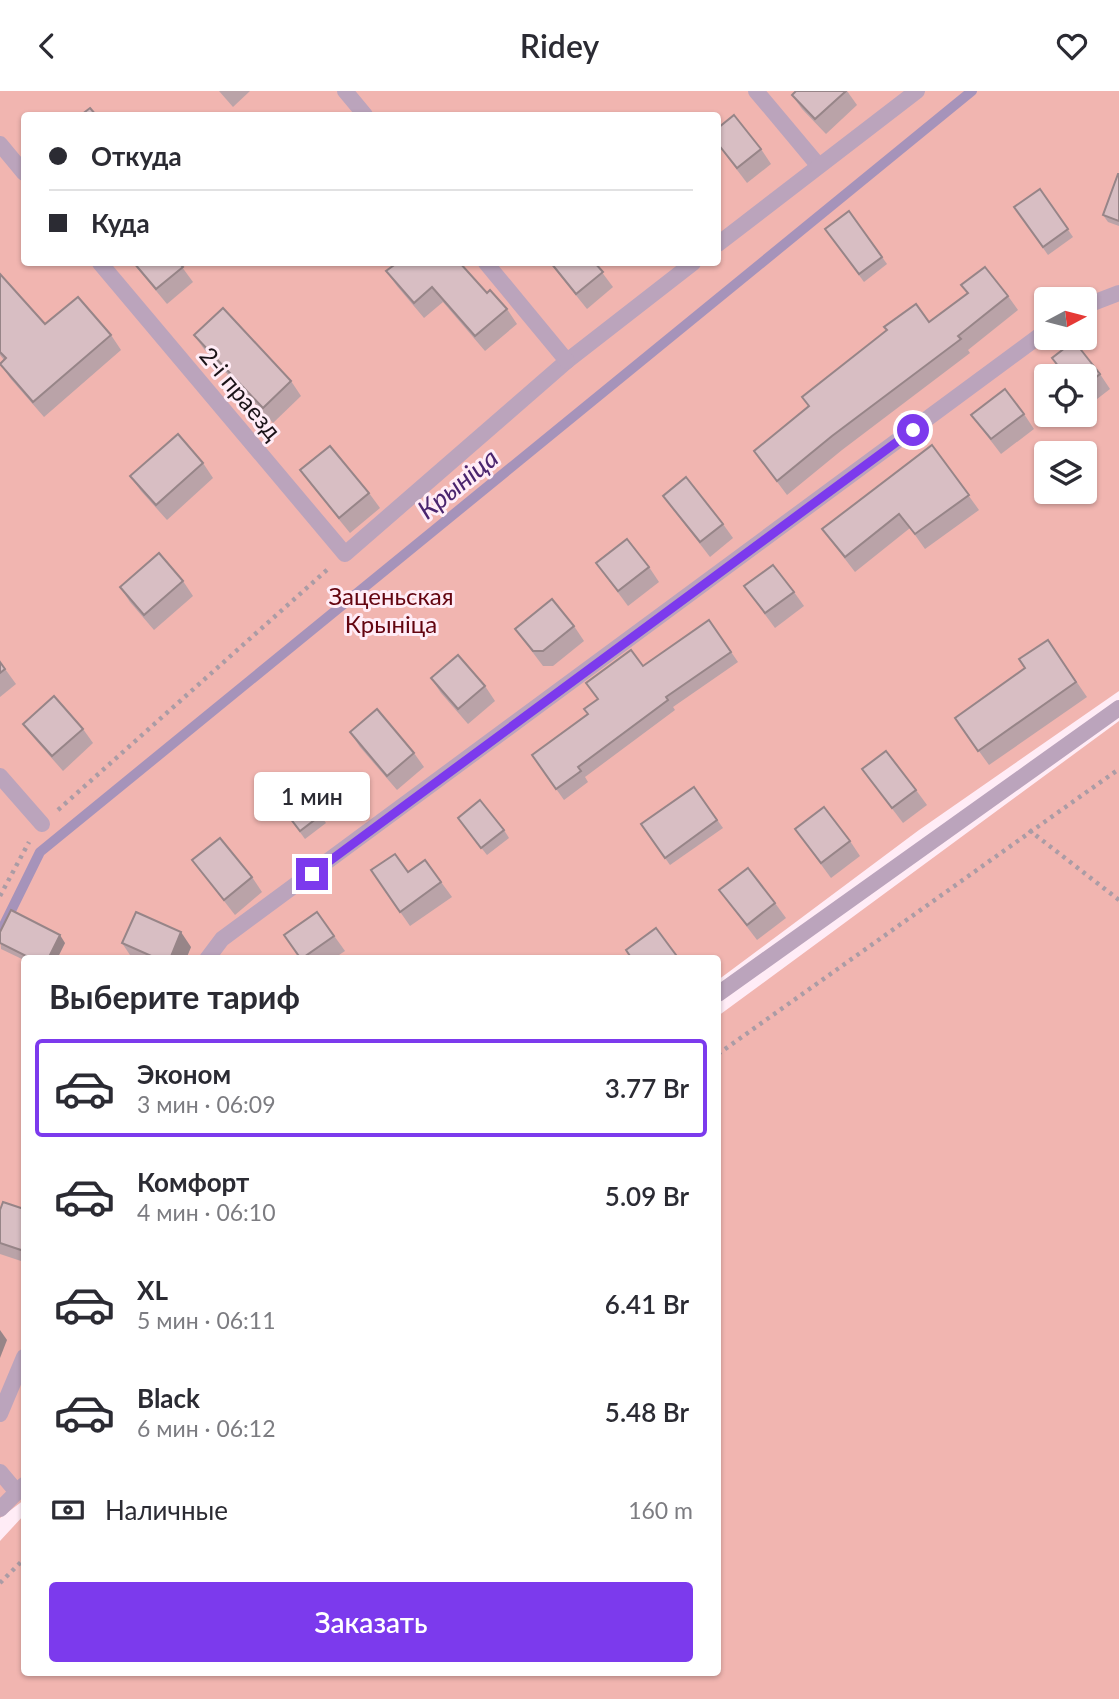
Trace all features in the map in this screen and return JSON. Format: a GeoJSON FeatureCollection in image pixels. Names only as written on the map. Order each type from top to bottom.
{"type":"FeatureCollection","features":[{"type":"Feature","properties":{"kind":"lane"},"geometry":{"type":"LineString","coordinates":[[345,91],[362,112]]}},
{"type":"Feature","properties":{"kind":"lane"},"geometry":{"type":"LineString","coordinates":[[756,91],[818,165]]}},
{"type":"Feature","properties":{"kind":"lane"},"geometry":{"type":"LineString","coordinates":[[721,241],[917,91]]}},
{"type":"Feature","properties":{"kind":"lane"},"geometry":{"type":"LineString","coordinates":[[0,144],[21,169]]}},
{"type":"Feature","properties":{"kind":"lane","name":"2-і праезд"},"geometry":{"type":"LineString","coordinates":[[103,266],[345,554]]}},
{"type":"Feature","properties":{"kind":"lane"},"geometry":{"type":"LineString","coordinates":[[488,266],[567,361]]}},
{"type":"Feature","properties":{"kind":"lane"},"geometry":{"type":"LineString","coordinates":[[345,554],[567,361],[689,266]]}},
{"type":"Feature","properties":{"kind":"lane"},"geometry":{"type":"LineString","coordinates":[[1097,301],[1119,293]]}},
{"type":"Feature","properties":{"kind":"lane"},"geometry":{"type":"LineString","coordinates":[[210,955],[222,939],[1034,340]]}},
{"type":"Feature","properties":{"kind":"lane"},"geometry":{"type":"LineString","coordinates":[[721,992],[1119,708]]}},
{"type":"Feature","properties":{"kind":"lane"},"geometry":{"type":"LineString","coordinates":[[0,776],[42,824]]}},
{"type":"Feature","properties":{"kind":"lane"},"geometry":{"type":"LineString","coordinates":[[0,1414],[21,1364]]}},
{"type":"Feature","properties":{"kind":"lane"},"geometry":{"type":"LineString","coordinates":[[0,1472],[20,1488],[0,1509]]}},
{"type":"Feature","properties":{"kind":"path"},"geometry":{"type":"LineString","coordinates":[[0,896],[24,850],[42,824],[345,554]]}},
{"type":"Feature","properties":{"kind":"path"},"geometry":{"type":"LineString","coordinates":[[721,1052],[1029,830],[1119,769]]}},
{"type":"Feature","properties":{"kind":"path"},"geometry":{"type":"LineString","coordinates":[[1029,830],[1119,900]]}},
{"type":"Feature","properties":{"kind":"path"},"geometry":{"type":"LineString","coordinates":[[0,1584],[21,1562]]}},
{"type":"Feature","properties":{"kind":"green space","name":"Заценьская Крыніца"},"geometry":{"type":"Polygon","coordinates":[[[0,91],[1119,91],[1119,691],[919,830],[721,978],[721,955],[21,955],[21,1502],[0,1518],[0,91]]]}},
{"type":"Feature","properties":{"kind":"green space"},"geometry":{"type":"Polygon","coordinates":[[[1119,721],[1119,1699],[0,1699],[0,1541],[21,1518],[21,1676],[721,1676],[721,1014],[1119,721]]]}},
{"type":"Feature","properties":{"kind":"building"},"geometry":{"type":"Polygon","coordinates":[[[796,91],[846,91],[815,119],[792,95],[796,91]]]}},
{"type":"Feature","properties":{"kind":"building"},"geometry":{"type":"Polygon","coordinates":[[[734,115],[761,149],[737,168],[721,148],[721,126],[734,115]]]}},
{"type":"Feature","properties":{"kind":"building"},"geometry":{"type":"Polygon","coordinates":[[[1119,174],[1119,221],[1103,215],[1119,174]]]}},
{"type":"Feature","properties":{"kind":"building"},"geometry":{"type":"Polygon","coordinates":[[[1040,189],[1068,229],[1043,247],[1014,207],[1040,189]]]}},
{"type":"Feature","properties":{"kind":"building"},"geometry":{"type":"Polygon","coordinates":[[[849,211],[882,257],[859,274],[825,229],[849,211]]]}},
{"type":"Feature","properties":{"kind":"building"},"geometry":{"type":"Polygon","coordinates":[[[137,266],[183,267],[156,289],[137,266]]]}},
{"type":"Feature","properties":{"kind":"building"},"geometry":{"type":"Polygon","coordinates":[[[393,266],[463,266],[487,293],[490,290],[507,309],[475,336],[432,287],[414,303],[386,271],[393,266]]]}},
{"type":"Feature","properties":{"kind":"building"},"geometry":{"type":"Polygon","coordinates":[[[553,266],[598,266],[603,272],[576,294],[553,266]]]}},
{"type":"Feature","properties":{"kind":"building"},"geometry":{"type":"Polygon","coordinates":[[[985,267],[1008,296],[958,336],[961,339],[777,481],[754,451],[809,406],[802,397],[887,330],[884,327],[916,304],[929,322],[968,293],[961,285],[985,267]]]}},
{"type":"Feature","properties":{"kind":"building"},"geometry":{"type":"Polygon","coordinates":[[[0,274],[45,324],[78,297],[111,335],[33,402],[0,364],[6,358],[0,352],[0,274]]]}},
{"type":"Feature","properties":{"kind":"building"},"geometry":{"type":"Polygon","coordinates":[[[223,308],[291,381],[263,408],[194,335],[223,308]]]}},
{"type":"Feature","properties":{"kind":"building"},"geometry":{"type":"Polygon","coordinates":[[[1062,350],[1081,350],[1092,364],[1057,364],[1052,358],[1062,350]]]}},
{"type":"Feature","properties":{"kind":"building"},"geometry":{"type":"Polygon","coordinates":[[[1005,389],[1024,414],[991,439],[971,415],[1005,389]]]}},
{"type":"Feature","properties":{"kind":"building"},"geometry":{"type":"Polygon","coordinates":[[[178,434],[203,463],[156,505],[130,476],[178,434]]]}},
{"type":"Feature","properties":{"kind":"building"},"geometry":{"type":"Polygon","coordinates":[[[932,445],[969,495],[915,534],[899,514],[845,557],[822,529],[932,445]]]}},
{"type":"Feature","properties":{"kind":"building"},"geometry":{"type":"Polygon","coordinates":[[[330,446],[369,493],[339,518],[300,470],[330,446]]]}},
{"type":"Feature","properties":{"kind":"building"},"geometry":{"type":"Polygon","coordinates":[[[686,477],[723,524],[700,542],[663,496],[686,477]]]}},
{"type":"Feature","properties":{"kind":"building"},"geometry":{"type":"Polygon","coordinates":[[[627,539],[649,567],[618,591],[596,563],[627,539]]]}},
{"type":"Feature","properties":{"kind":"building"},"geometry":{"type":"Polygon","coordinates":[[[159,553],[183,581],[144,615],[120,587],[159,553]]]}},
{"type":"Feature","properties":{"kind":"building"},"geometry":{"type":"Polygon","coordinates":[[[773,565],[794,592],[765,613],[744,586],[773,565]]]}},
{"type":"Feature","properties":{"kind":"building"},"geometry":{"type":"Polygon","coordinates":[[[552,599],[574,626],[543,651],[533,651],[515,629],[552,599]]]}},
{"type":"Feature","properties":{"kind":"building"},"geometry":{"type":"Polygon","coordinates":[[[709,620],[731,652],[666,697],[668,700],[578,767],[581,771],[556,789],[532,755],[588,714],[584,709],[598,699],[586,683],[631,650],[643,666],[709,620]]]}},
{"type":"Feature","properties":{"kind":"building"},"geometry":{"type":"Polygon","coordinates":[[[1048,640],[1076,682],[978,751],[955,718],[1025,668],[1019,659],[1048,640]]]}},
{"type":"Feature","properties":{"kind":"building"},"geometry":{"type":"Polygon","coordinates":[[[458,655],[485,686],[458,709],[431,678],[458,655]]]}},
{"type":"Feature","properties":{"kind":"building"},"geometry":{"type":"Polygon","coordinates":[[[54,696],[83,729],[52,756],[23,724],[54,696]]]}},
{"type":"Feature","properties":{"kind":"building"},"geometry":{"type":"Polygon","coordinates":[[[377,709],[414,753],[387,776],[350,732],[377,709]]]}},
{"type":"Feature","properties":{"kind":"building"},"geometry":{"type":"Polygon","coordinates":[[[886,751],[916,790],[892,808],[862,769],[886,751]]]}},
{"type":"Feature","properties":{"kind":"building"},"geometry":{"type":"Polygon","coordinates":[[[298,785],[321,815],[300,831],[277,801],[298,785]]]}},
{"type":"Feature","properties":{"kind":"building"},"geometry":{"type":"Polygon","coordinates":[[[694,787],[717,820],[665,858],[641,824],[694,787]]]}},
{"type":"Feature","properties":{"kind":"building"},"geometry":{"type":"Polygon","coordinates":[[[480,800],[504,830],[481,848],[458,818],[480,800]]]}},
{"type":"Feature","properties":{"kind":"building"},"geometry":{"type":"Polygon","coordinates":[[[824,807],[850,841],[821,863],[795,829],[824,807]]]}},
{"type":"Feature","properties":{"kind":"building"},"geometry":{"type":"Polygon","coordinates":[[[220,838],[252,877],[224,900],[192,860],[220,838]]]}},
{"type":"Feature","properties":{"kind":"building"},"geometry":{"type":"Polygon","coordinates":[[[395,854],[408,872],[425,860],[441,882],[400,912],[371,870],[395,854]]]}},
{"type":"Feature","properties":{"kind":"building"},"geometry":{"type":"Polygon","coordinates":[[[748,868],[775,903],[747,925],[719,890],[748,868]]]}},
{"type":"Feature","properties":{"kind":"building"},"geometry":{"type":"Polygon","coordinates":[[[11,910],[60,935],[50,955],[24,955],[0,943],[0,932],[11,910]]]}},
{"type":"Feature","properties":{"kind":"building"},"geometry":{"type":"Polygon","coordinates":[[[136,912],[181,932],[172,955],[149,955],[122,943],[136,912]]]}},
{"type":"Feature","properties":{"kind":"building"},"geometry":{"type":"Polygon","coordinates":[[[317,912],[334,936],[307,955],[298,955],[284,935],[317,912]]]}},
{"type":"Feature","properties":{"kind":"building"},"geometry":{"type":"Polygon","coordinates":[[[656,928],[676,955],[629,955],[626,950],[656,928]]]}},
{"type":"Feature","properties":{"kind":"building"},"geometry":{"type":"Polygon","coordinates":[[[3,1202],[21,1208],[21,1250],[0,1243],[0,1210],[3,1202]]]}},
{"type":"Feature","properties":{"kind":"waterway","name":"Крыніца"},"geometry":{"type":"LineString","coordinates":[[0,933],[40,852],[972,91]]}},
{"type":"Feature","properties":{"kind":"route"},"geometry":{"type":"LineString","coordinates":[[312,874],[913,430]]}}]}
